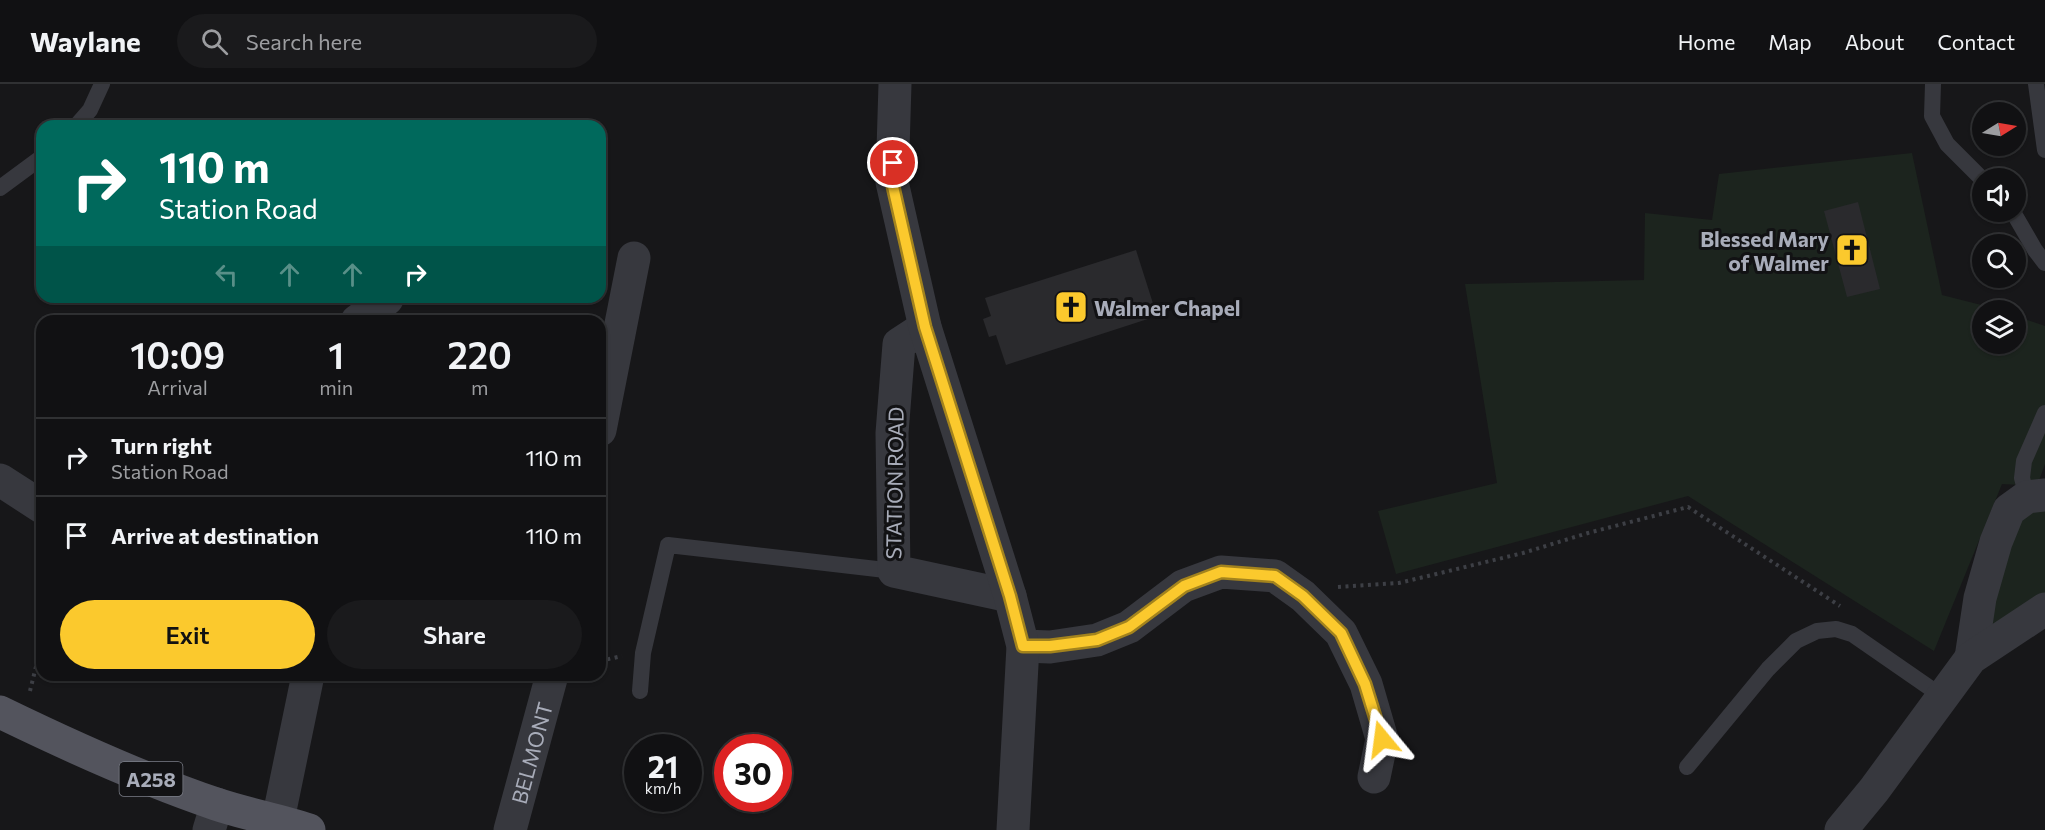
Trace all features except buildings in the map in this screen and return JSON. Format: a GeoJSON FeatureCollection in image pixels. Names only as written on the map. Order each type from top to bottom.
{"type":"FeatureCollection","features":[{"type":"Feature","properties":{"kind":"main road","name":"A258"},"geometry":{"type":"LineString","coordinates":[[11,717],[122,768],[213,817],[278,820],[309,830]]}},
{"type":"Feature","properties":{"kind":"street"},"geometry":{"type":"LineString","coordinates":[[895,84],[892,182],[925,327],[1010,596],[1023,646],[1013,830]]}},
{"type":"Feature","properties":{"kind":"street"},"geometry":{"type":"LineString","coordinates":[[606,400],[634,258]]}},
{"type":"Feature","properties":{"kind":"street"},"geometry":{"type":"LineString","coordinates":[[371,315],[391,306]]}},
{"type":"Feature","properties":{"kind":"street","name":"STATION ROAD"},"geometry":{"type":"LineString","coordinates":[[925,327],[899,344],[892,433],[894,571],[1010,596]]}},
{"type":"Feature","properties":{"kind":"street"},"geometry":{"type":"LineString","coordinates":[[0,480],[36,503]]}},
{"type":"Feature","properties":{"kind":"street"},"geometry":{"type":"LineString","coordinates":[[1971,658],[1980,598],[1996,542],[2009,510],[2036,496]]}},
{"type":"Feature","properties":{"kind":"street"},"geometry":{"type":"LineString","coordinates":[[1023,646],[1050,646],[1097,640],[1129,627],[1184,586],[1221,572],[1275,576],[1303,596],[1341,633],[1365,684],[1382,739],[1374,777]]}},
{"type":"Feature","properties":{"kind":"street"},"geometry":{"type":"LineString","coordinates":[[1841,830],[1874,790],[1971,658],[2045,609]]}},
{"type":"Feature","properties":{"kind":"street"},"geometry":{"type":"LineString","coordinates":[[278,820],[307,681]]}},
{"type":"Feature","properties":{"kind":"street","name":"BELMONT"},"geometry":{"type":"LineString","coordinates":[[510,830],[550,681]]}},
{"type":"Feature","properties":{"kind":"lane"},"geometry":{"type":"LineString","coordinates":[[81,120],[90,110],[102,84]]}},
{"type":"Feature","properties":{"kind":"lane"},"geometry":{"type":"LineString","coordinates":[[1933,84],[1932,116],[1947,144],[1972,169]]}},
{"type":"Feature","properties":{"kind":"lane"},"geometry":{"type":"LineString","coordinates":[[2036,84],[2045,150]]}},
{"type":"Feature","properties":{"kind":"lane"},"geometry":{"type":"LineString","coordinates":[[0,188],[36,162]]}},
{"type":"Feature","properties":{"kind":"lane"},"geometry":{"type":"LineString","coordinates":[[2019,222],[2045,263]]}},
{"type":"Feature","properties":{"kind":"lane"},"geometry":{"type":"LineString","coordinates":[[2036,496],[2022,478],[2024,461],[2045,413]]}},
{"type":"Feature","properties":{"kind":"lane"},"geometry":{"type":"LineString","coordinates":[[640,691],[643,652],[668,545],[894,571]]}},
{"type":"Feature","properties":{"kind":"lane"},"geometry":{"type":"LineString","coordinates":[[1687,767],[1768,669],[1796,641],[1817,631],[1836,629],[1852,634],[1943,697]]}},
{"type":"Feature","properties":{"kind":"path"},"geometry":{"type":"LineString","coordinates":[[1303,596],[1327,587],[1399,584],[1463,569],[1688,507],[1846,610]]}},
{"type":"Feature","properties":{"kind":"path"},"geometry":{"type":"LineString","coordinates":[[11,717],[36,657]]}},
{"type":"Feature","properties":{"kind":"shaded area"},"geometry":{"type":"Polygon","coordinates":[[[1912,153],[1942,295],[1972,303],[1972,354],[2026,354],[2026,319],[2045,326],[2045,464],[2037,486],[2002,484],[1934,651],[1688,496],[1396,574],[1378,511],[1497,483],[1465,284],[1644,280],[1645,213],[1712,220],[1719,174],[1912,153]]]}},
{"type":"Feature","properties":{"kind":"shaded area"},"geometry":{"type":"Polygon","coordinates":[[[2045,498],[2045,606],[1974,657],[1998,542],[2045,498]]]}},
{"type":"Feature","properties":{"kind":"place","name":"Blessed Mary of Walmer"},"geometry":{"type":"Point","coordinates":[1852,250]}},
{"type":"Feature","properties":{"kind":"place","name":"Walmer Chapel"},"geometry":{"type":"Point","coordinates":[1071,307]}},
{"type":"Feature","properties":{"kind":"route"},"geometry":{"type":"LineString","coordinates":[[893,163],[892,182],[925,327],[1010,596],[1023,646],[1050,646],[1097,640],[1129,627],[1184,586],[1221,572],[1275,576],[1303,596],[1341,633],[1365,684],[1382,739]]}}]}
